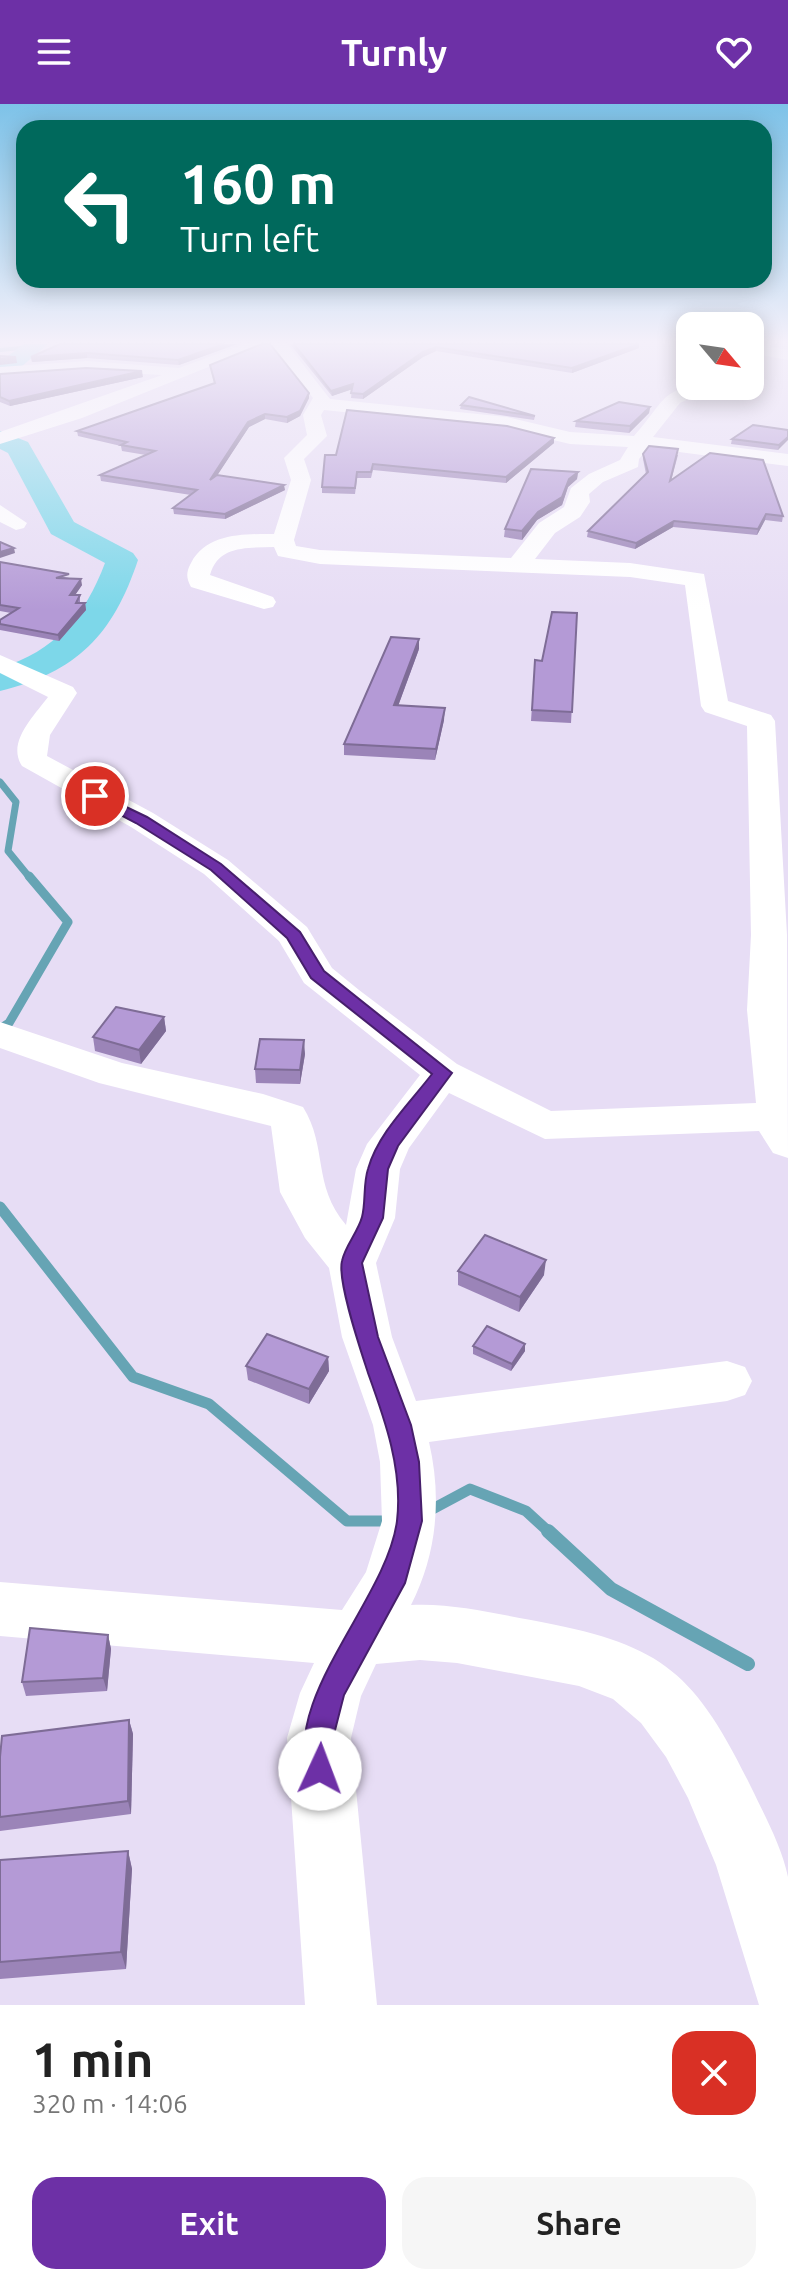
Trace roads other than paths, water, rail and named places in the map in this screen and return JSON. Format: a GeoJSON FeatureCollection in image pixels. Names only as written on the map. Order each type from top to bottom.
{"type":"FeatureCollection","features":[{"type":"Feature","properties":{"kind":"street"},"geometry":{"type":"LineString","coordinates":[[0,438],[21,433]]}},
{"type":"Feature","properties":{"kind":"street"},"geometry":{"type":"LineString","coordinates":[[0,663],[63,693],[34,738],[30,749],[33,760],[142,820],[216,867],[294,935],[317,975],[443,1073],[545,1125],[783,1130],[766,1010],[779,929],[761,721],[715,706],[696,579],[630,570],[320,557],[286,551],[283,540],[301,480],[294,458],[317,436],[316,433]]}},
{"type":"Feature","properties":{"kind":"street"},"geometry":{"type":"LineString","coordinates":[[548,433],[570,438],[641,441],[788,460]]}},
{"type":"Feature","properties":{"kind":"street"},"geometry":{"type":"LineString","coordinates":[[517,566],[547,528],[572,512],[579,502],[578,492],[584,485],[631,463],[629,458],[646,433]]}},
{"type":"Feature","properties":{"kind":"street"},"geometry":{"type":"LineString","coordinates":[[264,602],[200,582],[200,570],[209,552],[223,545],[283,540]]}},
{"type":"Feature","properties":{"kind":"street"},"geometry":{"type":"LineString","coordinates":[[0,1034],[113,1074],[263,1108],[288,1117],[293,1129],[302,1192],[321,1226],[352,1263],[367,1337],[399,1425],[407,1462],[410,1521],[392,1583],[357,1639],[331,1693],[319,1738],[341,2005]]}},
{"type":"Feature","properties":{"kind":"street"},"geometry":{"type":"LineString","coordinates":[[352,1263],[372,1218],[378,1169],[389,1144],[443,1073]]}},
{"type":"Feature","properties":{"kind":"street"},"geometry":{"type":"LineString","coordinates":[[399,1425],[727,1381]]}},
{"type":"Feature","properties":{"kind":"street"},"geometry":{"type":"LineString","coordinates":[[0,1609],[357,1639],[401,1630],[453,1632],[604,1666],[633,1676],[661,1698],[694,1742],[737,1835],[788,1988]]}},
{"type":"Feature","properties":{"kind":"waterway"},"geometry":{"type":"LineString","coordinates":[[0,439],[19,448],[62,528],[122,560],[104,605],[79,638],[45,663],[0,680]]}},
{"type":"Feature","properties":{"kind":"waterway"},"geometry":{"type":"LineString","coordinates":[[0,782],[16,802],[8,851],[30,878]]}},
{"type":"Feature","properties":{"kind":"waterway"},"geometry":{"type":"LineString","coordinates":[[0,1029],[9,1023],[68,922],[29,876]]}},
{"type":"Feature","properties":{"kind":"waterway"},"geometry":{"type":"LineString","coordinates":[[0,1207],[133,1377],[209,1404],[347,1521],[395,1521]]}},
{"type":"Feature","properties":{"kind":"waterway"},"geometry":{"type":"LineString","coordinates":[[427,1512],[470,1489],[526,1511],[550,1533]]}},
{"type":"Feature","properties":{"kind":"waterway"},"geometry":{"type":"LineString","coordinates":[[548,1531],[611,1589],[748,1664]]}}]}
